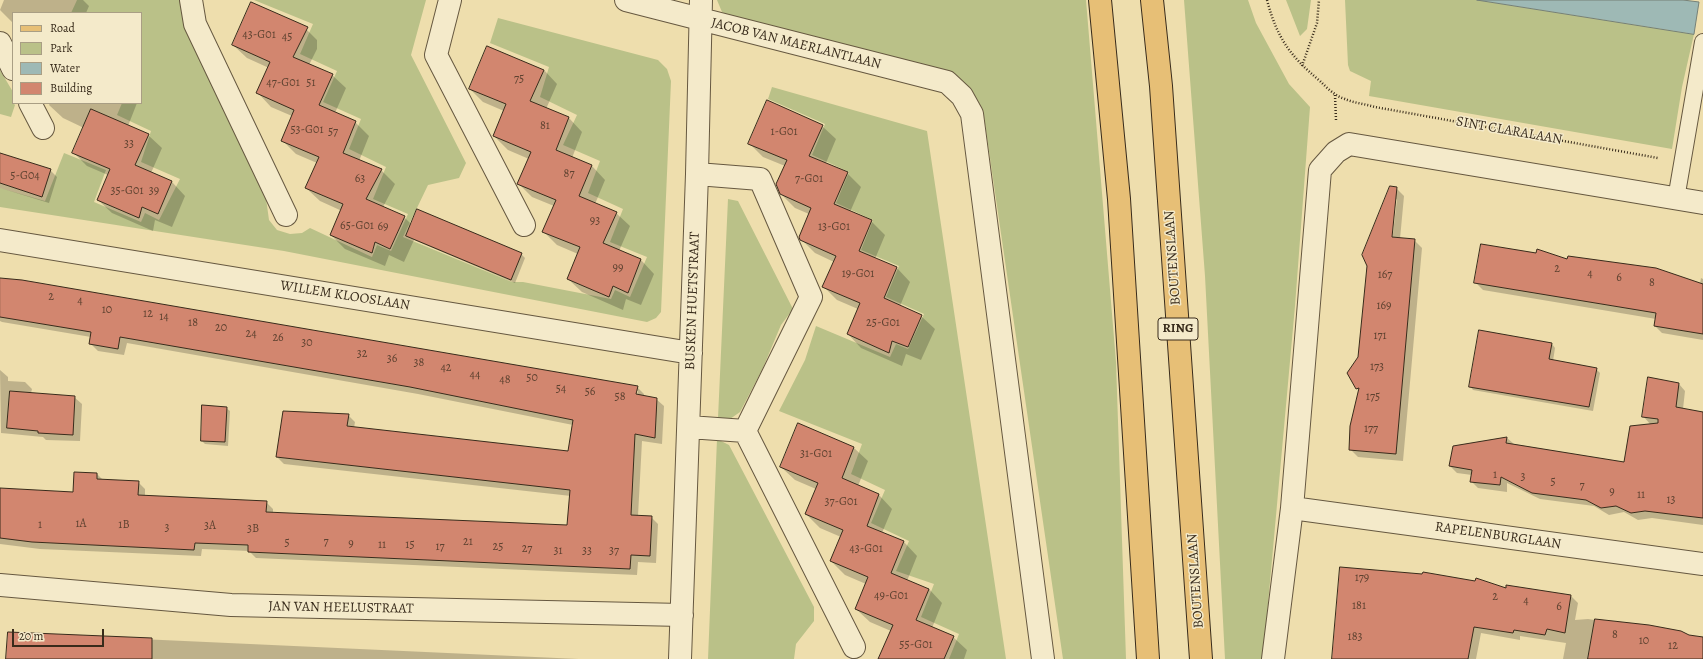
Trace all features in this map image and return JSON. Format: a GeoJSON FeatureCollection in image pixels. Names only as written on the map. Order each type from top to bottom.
{"type":"FeatureCollection","features":[{"type":"Feature","properties":{"kind":"main road"},"geometry":{"type":"LineString","coordinates":[[1100,0],[1119,200],[1148,659]]}},
{"type":"Feature","properties":{"kind":"main road","name":"BOUTENSLAAN"},"geometry":{"type":"LineString","coordinates":[[1152,0],[1161,86],[1201,659]]}},
{"type":"Feature","properties":{"kind":"street"},"geometry":{"type":"LineString","coordinates":[[191,0],[195,24],[286,215]]}},
{"type":"Feature","properties":{"kind":"street"},"geometry":{"type":"LineString","coordinates":[[450,0],[436,55],[524,225]]}},
{"type":"Feature","properties":{"kind":"street","name":"JACOB VAN MAERLANTLAAN"},"geometry":{"type":"LineString","coordinates":[[626,0],[701,10],[947,82],[962,96],[972,114],[1042,659]]}},
{"type":"Feature","properties":{"kind":"street","name":"BUSKEN HUETSTRAAT"},"geometry":{"type":"LineString","coordinates":[[680,659],[689,427],[701,10]]}},
{"type":"Feature","properties":{"kind":"street"},"geometry":{"type":"LineString","coordinates":[[0,43],[12,67]]}},
{"type":"Feature","properties":{"kind":"street"},"geometry":{"type":"LineString","coordinates":[[31,104],[43,128]]}},
{"type":"Feature","properties":{"kind":"street"},"geometry":{"type":"LineString","coordinates":[[1273,659],[1292,508],[1320,170],[1336,152],[1348,144],[1703,204]]}},
{"type":"Feature","properties":{"kind":"street"},"geometry":{"type":"LineString","coordinates":[[697,174],[760,179],[811,297],[745,431]]}},
{"type":"Feature","properties":{"kind":"street","name":"WILLEM KLOOSLAAN"},"geometry":{"type":"LineString","coordinates":[[0,240],[691,352]]}},
{"type":"Feature","properties":{"kind":"street"},"geometry":{"type":"LineString","coordinates":[[689,427],[745,431]]}},
{"type":"Feature","properties":{"kind":"street"},"geometry":{"type":"LineString","coordinates":[[745,431],[854,647]]}},
{"type":"Feature","properties":{"kind":"street","name":"RAPELENBURGLAAN"},"geometry":{"type":"LineString","coordinates":[[1292,508],[1703,564]]}},
{"type":"Feature","properties":{"kind":"street","name":"JAN VAN HEELUSTRAAT"},"geometry":{"type":"LineString","coordinates":[[0,585],[231,606],[682,615]]}},
{"type":"Feature","properties":{"kind":"lane"},"geometry":{"type":"LineString","coordinates":[[1676,199],[1684,162],[1703,42]]}},
{"type":"Feature","properties":{"kind":"path","name":"SINT CLARALAAN"},"geometry":{"type":"LineString","coordinates":[[1267,0],[1273,23],[1284,45],[1301,66],[1335,94],[1344,99],[1375,107],[1684,162]]}},
{"type":"Feature","properties":{"kind":"path"},"geometry":{"type":"LineString","coordinates":[[1301,66],[1318,24],[1320,0]]}},
{"type":"Feature","properties":{"kind":"green space"},"geometry":{"type":"Polygon","coordinates":[[[77,0],[182,0],[264,184],[269,220],[277,230],[290,234],[302,233],[310,228],[372,257],[377,245],[391,251],[408,214],[373,199],[386,167],[349,149],[361,119],[323,102],[337,71],[300,54],[313,24],[254,0],[426,0],[411,55],[466,163],[459,178],[428,185],[403,237],[512,282],[523,282],[611,299],[615,290],[630,297],[647,257],[610,242],[623,209],[588,193],[600,161],[563,145],[577,115],[540,97],[549,67],[490,43],[498,18],[658,60],[667,69],[671,81],[661,312],[656,318],[647,322],[284,251],[0,207],[0,188],[45,201],[64,153],[106,170],[94,202],[141,222],[145,213],[159,220],[180,179],[141,162],[151,131],[117,115],[122,104],[142,104],[142,12],[71,12],[77,0]]]}},
{"type":"Feature","properties":{"kind":"green space"},"geometry":{"type":"Polygon","coordinates":[[[717,0],[1086,0],[1116,362],[1126,659],[1063,659],[983,110],[971,89],[950,75],[737,20],[722,12],[717,0]]]}},
{"type":"Feature","properties":{"kind":"green space"},"geometry":{"type":"Polygon","coordinates":[[[1184,0],[1248,0],[1256,23],[1289,84],[1310,107],[1295,306],[1263,659],[1225,659],[1205,276],[1184,0]]]}},
{"type":"Feature","properties":{"kind":"green space"},"geometry":{"type":"Polygon","coordinates":[[[1286,0],[1311,0],[1307,29],[1300,36],[1286,0]]]}},
{"type":"Feature","properties":{"kind":"green space"},"geometry":{"type":"Polygon","coordinates":[[[1345,0],[1477,0],[1694,34],[1682,87],[1672,149],[1369,96],[1371,81],[1350,71],[1348,65],[1345,0]]]}},
{"type":"Feature","properties":{"kind":"green space"},"geometry":{"type":"Polygon","coordinates":[[[0,70],[12,90],[12,104],[15,105],[11,117],[0,114],[0,70]]]}},
{"type":"Feature","properties":{"kind":"green space"},"geometry":{"type":"Polygon","coordinates":[[[772,87],[927,131],[1006,659],[949,659],[959,634],[921,617],[934,584],[896,571],[909,541],[871,523],[885,490],[851,474],[862,444],[779,411],[805,360],[816,326],[890,357],[896,344],[908,349],[924,314],[886,297],[899,266],[861,250],[873,220],[836,203],[849,172],[812,155],[825,124],[768,99],[772,87]]]}},
{"type":"Feature","properties":{"kind":"green space"},"geometry":{"type":"Polygon","coordinates":[[[728,199],[738,201],[793,309],[781,325],[762,370],[740,412],[730,419],[718,418],[728,199]]]}},
{"type":"Feature","properties":{"kind":"green space"},"geometry":{"type":"Polygon","coordinates":[[[717,439],[729,445],[814,607],[814,621],[796,644],[794,659],[708,659],[717,439]]]}},
{"type":"Feature","properties":{"kind":"water"},"geometry":{"type":"Polygon","coordinates":[[[1477,0],[1683,0],[1699,2],[1694,34],[1477,0]]]}},
{"type":"Feature","properties":{"kind":"building"},"geometry":{"type":"Polygon","coordinates":[[[251,2],[308,27],[293,57],[333,74],[319,105],[356,121],[343,153],[382,169],[366,199],[405,216],[390,249],[375,242],[372,253],[330,235],[343,204],[305,188],[319,157],[281,141],[294,110],[256,93],[270,62],[232,45],[251,2]]]}},
{"type":"Feature","properties":{"kind":"building"},"geometry":{"type":"Polygon","coordinates":[[[487,46],[544,70],[530,101],[569,117],[556,150],[592,165],[579,196],[617,212],[603,243],[641,259],[628,293],[613,286],[609,297],[567,279],[580,247],[542,232],[556,200],[517,184],[531,152],[493,136],[506,104],[469,89],[487,46]]]}},
{"type":"Feature","properties":{"kind":"building"},"geometry":{"type":"Polygon","coordinates":[[[767,100],[823,125],[809,156],[848,172],[834,204],[872,220],[859,251],[897,267],[884,298],[922,315],[908,347],[892,341],[889,353],[847,334],[860,303],[822,287],[836,256],[800,240],[799,237],[811,208],[780,194],[776,184],[787,160],[748,144],[767,100]]]}},
{"type":"Feature","properties":{"kind":"building"},"geometry":{"type":"Polygon","coordinates":[[[91,109],[149,134],[135,165],[172,181],[158,214],[142,207],[139,218],[97,200],[110,169],[72,153],[91,109]]]}},
{"type":"Feature","properties":{"kind":"building"},"geometry":{"type":"Polygon","coordinates":[[[0,153],[51,169],[42,197],[0,183],[0,153]]]}},
{"type":"Feature","properties":{"kind":"building"},"geometry":{"type":"Polygon","coordinates":[[[1390,186],[1397,187],[1392,237],[1415,239],[1396,454],[1349,450],[1350,426],[1359,388],[1356,389],[1347,373],[1358,357],[1367,266],[1362,255],[1390,186]]]}},
{"type":"Feature","properties":{"kind":"building"},"geometry":{"type":"Polygon","coordinates":[[[417,209],[522,253],[511,280],[406,236],[417,209]]]}},
{"type":"Feature","properties":{"kind":"building"},"geometry":{"type":"Polygon","coordinates":[[[1481,244],[1536,253],[1537,249],[1567,259],[1568,256],[1656,268],[1703,284],[1703,334],[1654,326],[1656,313],[1474,283],[1481,244]]]}},
{"type":"Feature","properties":{"kind":"building"},"geometry":{"type":"Polygon","coordinates":[[[0,278],[22,280],[638,386],[636,394],[657,398],[655,438],[635,434],[631,515],[652,516],[650,556],[631,555],[630,569],[248,552],[248,545],[195,543],[194,550],[32,542],[0,538],[0,488],[73,492],[74,472],[97,473],[97,479],[139,481],[138,495],[267,501],[266,512],[567,525],[570,490],[276,457],[283,411],[349,414],[347,426],[568,451],[573,420],[410,387],[120,337],[118,349],[89,344],[91,332],[0,317],[0,278]]]}},
{"type":"Feature","properties":{"kind":"building"},"geometry":{"type":"Polygon","coordinates":[[[1479,330],[1552,343],[1549,359],[1597,368],[1589,407],[1469,387],[1479,330]]]}},
{"type":"Feature","properties":{"kind":"building"},"geometry":{"type":"Polygon","coordinates":[[[1648,377],[1679,383],[1676,407],[1703,412],[1703,518],[1645,511],[1631,513],[1616,506],[1601,508],[1586,500],[1532,493],[1501,477],[1500,485],[1470,482],[1472,470],[1449,466],[1453,446],[1507,437],[1506,443],[1624,462],[1630,426],[1658,423],[1658,419],[1642,417],[1648,377]]]}},
{"type":"Feature","properties":{"kind":"building"},"geometry":{"type":"Polygon","coordinates":[[[10,391],[75,396],[73,435],[38,433],[38,431],[7,428],[10,391]]]}},
{"type":"Feature","properties":{"kind":"building"},"geometry":{"type":"Polygon","coordinates":[[[202,405],[227,407],[225,442],[201,441],[202,405]]]}},
{"type":"Feature","properties":{"kind":"building"},"geometry":{"type":"Polygon","coordinates":[[[798,423],[854,447],[842,478],[879,494],[867,526],[904,541],[891,573],[929,589],[916,620],[954,636],[944,659],[878,659],[893,625],[855,609],[868,577],[830,561],[843,530],[805,514],[818,483],[780,467],[798,423]]]}},
{"type":"Feature","properties":{"kind":"building"},"geometry":{"type":"Polygon","coordinates":[[[1340,567],[1422,574],[1423,572],[1475,581],[1476,578],[1506,588],[1506,585],[1571,595],[1565,633],[1547,629],[1545,635],[1514,630],[1513,633],[1474,627],[1468,659],[1332,659],[1340,567]]]}},
{"type":"Feature","properties":{"kind":"building"},"geometry":{"type":"Polygon","coordinates":[[[1595,619],[1649,625],[1703,637],[1703,659],[1588,659],[1595,619]]]}},
{"type":"Feature","properties":{"kind":"building"},"geometry":{"type":"Polygon","coordinates":[[[8,632],[152,638],[152,659],[6,659],[8,632]]]}}]}
